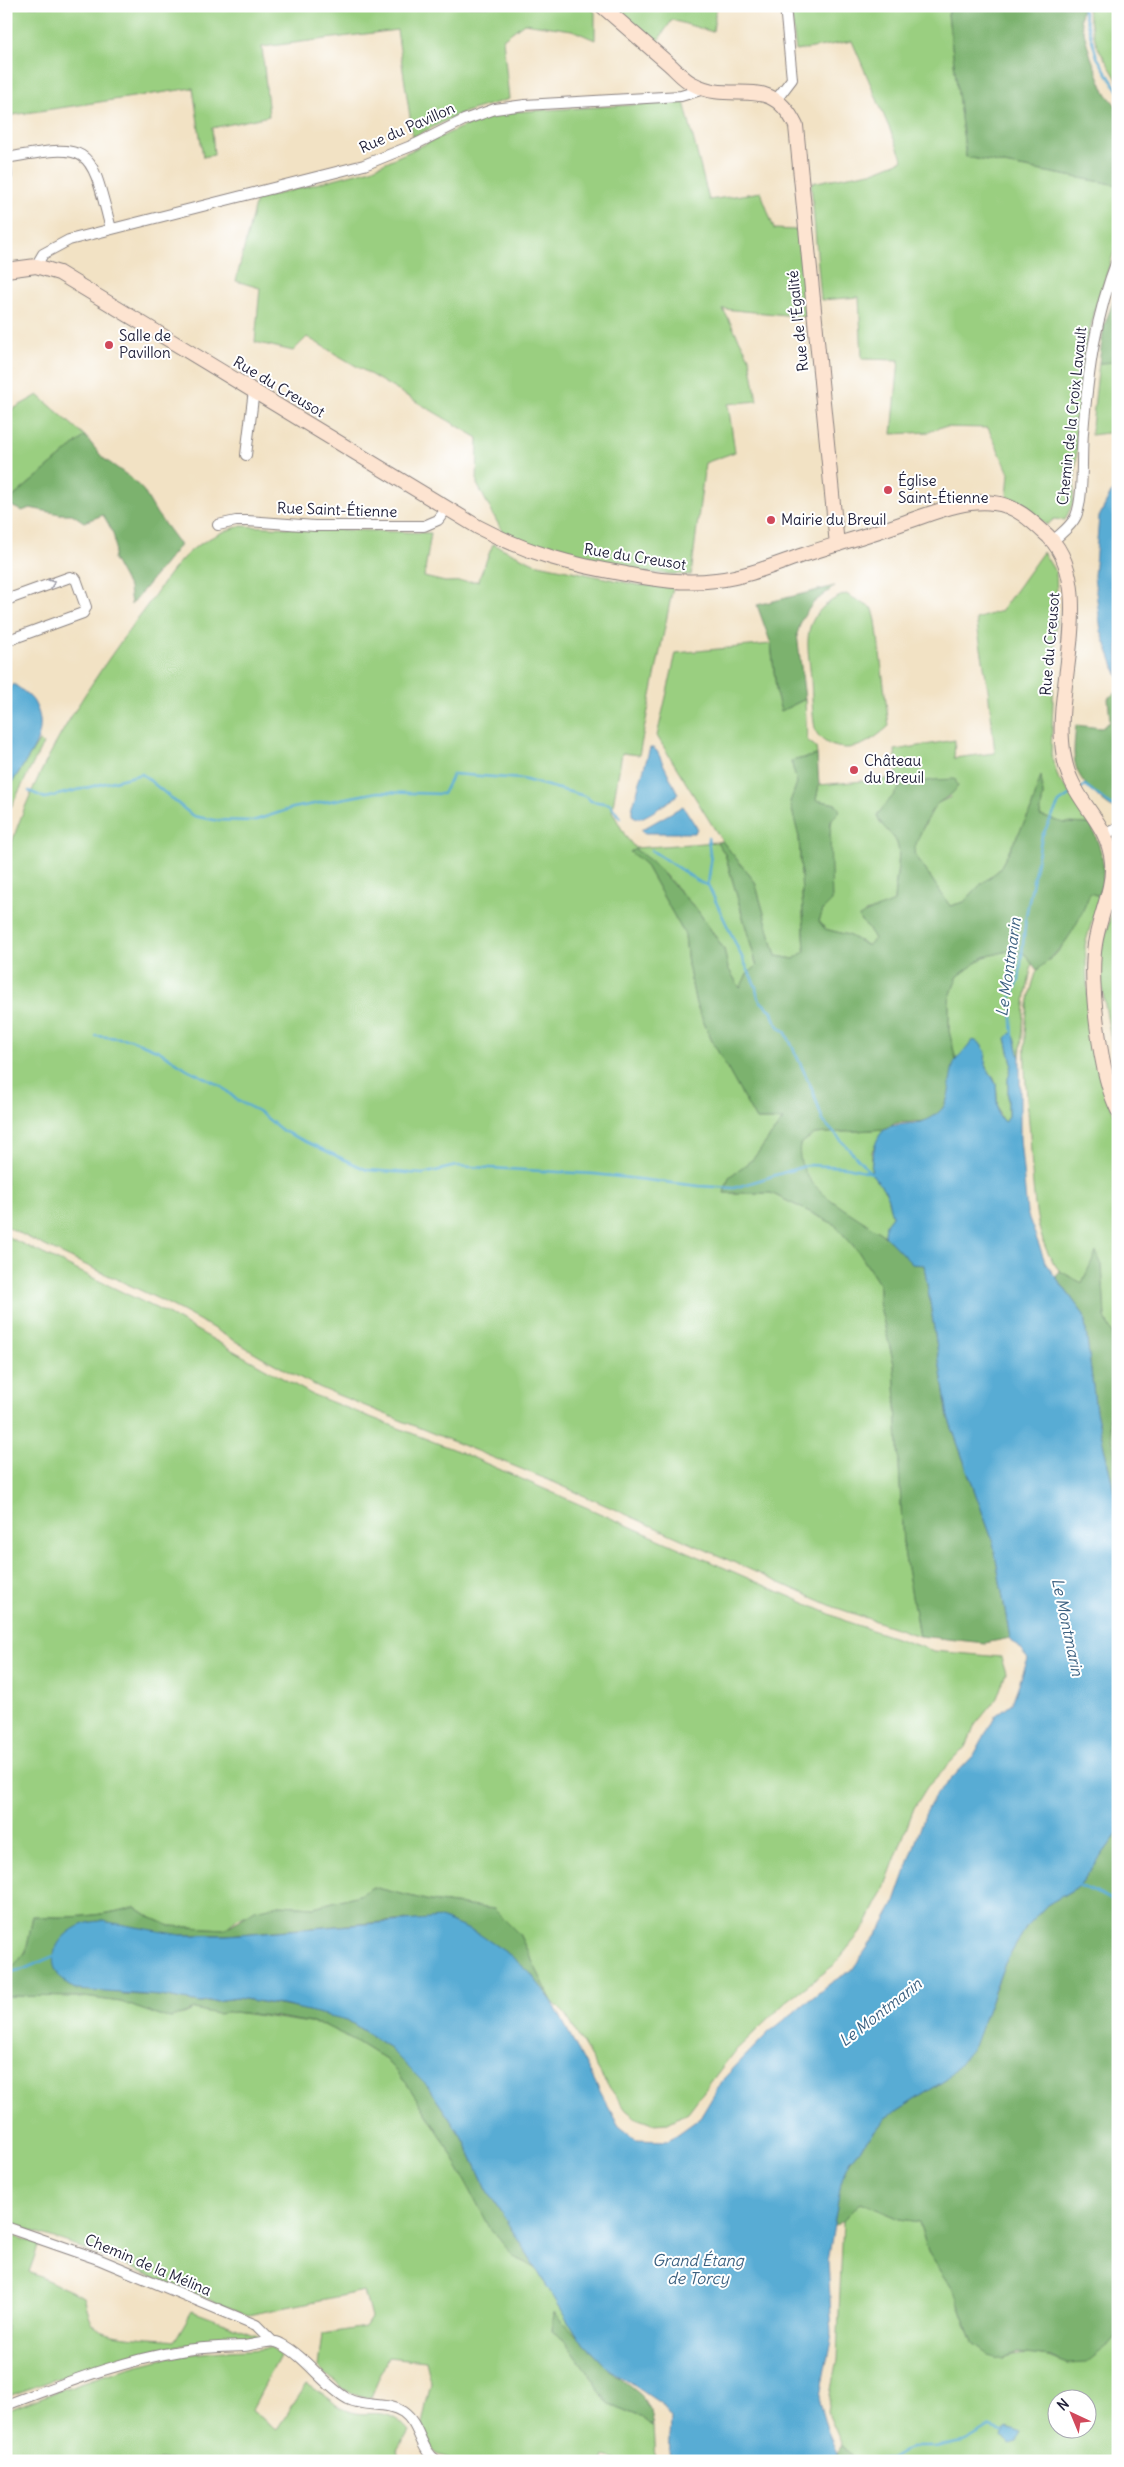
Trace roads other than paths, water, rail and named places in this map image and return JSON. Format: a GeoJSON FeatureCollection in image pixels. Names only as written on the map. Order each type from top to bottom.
{"type":"FeatureCollection","features":[{"type":"Feature","properties":{"kind":"street"},"geometry":{"type":"LineString","coordinates":[[602,6],[691,84],[704,90]]}},
{"type":"Feature","properties":{"kind":"street"},"geometry":{"type":"LineString","coordinates":[[776,100],[788,87],[792,79],[785,6]]}},
{"type":"Feature","properties":{"kind":"street","name":"Rue du Pavillon"},"geometry":{"type":"LineString","coordinates":[[36,266],[42,254],[60,244],[111,229],[364,165],[416,144],[464,120],[495,109],[524,104],[681,96],[704,90],[758,93],[776,100]]}},
{"type":"Feature","properties":{"kind":"street","name":"Rue de l'Égalité"},"geometry":{"type":"LineString","coordinates":[[776,100],[786,108],[796,126],[837,545]]}},
{"type":"Feature","properties":{"kind":"street"},"geometry":{"type":"LineString","coordinates":[[6,158],[68,150],[87,159],[94,167],[111,229]]}},
{"type":"Feature","properties":{"kind":"street","name":"Chemin de la Croix Lavault"},"geometry":{"type":"LineString","coordinates":[[1053,541],[1070,525],[1078,507],[1092,347],[1102,304],[1118,258]]}},
{"type":"Feature","properties":{"kind":"street","name":"Rue du Creusot"},"geometry":{"type":"LineString","coordinates":[[6,270],[36,266],[59,273],[498,538],[537,555],[584,567],[678,582],[720,580],[837,545],[942,510],[992,502],[1017,510],[1053,541],[1062,558],[1071,585],[1069,652],[1060,710],[1062,744],[1067,771],[1076,790],[1098,819],[1111,831],[1112,871],[1095,945],[1094,987],[1106,1070],[1118,1110]]}},
{"type":"Feature","properties":{"kind":"street"},"geometry":{"type":"LineString","coordinates":[[246,455],[254,390]]}},
{"type":"Feature","properties":{"kind":"street","name":"Rue Saint-Étienne"},"geometry":{"type":"LineString","coordinates":[[218,525],[247,521],[315,526],[424,526],[438,520],[447,508]]}},
{"type":"Feature","properties":{"kind":"street"},"geometry":{"type":"LineString","coordinates":[[6,600],[70,577],[76,580],[86,607],[83,613],[6,641]]}},
{"type":"Feature","properties":{"kind":"street","name":"Chemin de la Mélina"},"geometry":{"type":"LineString","coordinates":[[6,2227],[90,2256],[248,2322],[262,2330],[272,2341],[287,2347],[349,2400],[370,2405],[385,2405],[405,2414],[417,2428],[426,2450],[437,2461]]}},
{"type":"Feature","properties":{"kind":"street"},"geometry":{"type":"LineString","coordinates":[[6,2406],[91,2374],[163,2354],[196,2348],[244,2346],[272,2341]]}},
{"type":"Feature","properties":{"kind":"water"},"geometry":{"type":"Polygon","coordinates":[[[1118,486],[1118,677],[1101,631],[1094,576],[1099,517],[1111,493],[1118,486]]]}},
{"type":"Feature","properties":{"kind":"water"},"geometry":{"type":"Polygon","coordinates":[[[14,684],[34,702],[39,714],[40,724],[39,735],[35,745],[12,783],[6,787],[6,692],[14,684]]]}},
{"type":"Feature","properties":{"kind":"water"},"geometry":{"type":"Polygon","coordinates":[[[650,748],[657,751],[678,794],[666,804],[643,817],[637,818],[632,815],[632,809],[650,748]]]}},
{"type":"Feature","properties":{"kind":"water"},"geometry":{"type":"Polygon","coordinates":[[[683,806],[697,828],[695,833],[645,833],[641,830],[683,806]]]}},
{"type":"Feature","properties":{"kind":"water","name":"Grand Étang de Torcy"},"geometry":{"type":"Polygon","coordinates":[[[1011,1033],[1015,1037],[1020,1058],[1020,1138],[1027,1213],[1046,1264],[1084,1315],[1096,1411],[1118,1509],[1118,1833],[1079,1886],[1047,1905],[1027,1926],[1004,1965],[974,2046],[947,2079],[886,2118],[849,2162],[842,2177],[828,2261],[832,2334],[819,2401],[828,2433],[837,2453],[837,2461],[669,2461],[671,2418],[660,2403],[608,2368],[579,2338],[487,2190],[464,2140],[428,2087],[387,2046],[347,2020],[287,2006],[237,1998],[201,2003],[161,1996],[77,1990],[63,1980],[55,1970],[53,1958],[56,1947],[74,1929],[87,1923],[102,1921],[181,1935],[227,1935],[441,1918],[479,1934],[510,1955],[530,1973],[552,2001],[619,2127],[636,2140],[668,2141],[700,2118],[724,2078],[768,2033],[832,1982],[852,1970],[883,1925],[894,1905],[925,1815],[934,1797],[974,1755],[995,1716],[1012,1703],[1028,1659],[1010,1638],[993,1542],[948,1417],[924,1265],[912,1264],[885,1236],[886,1224],[892,1216],[886,1192],[871,1173],[874,1150],[879,1136],[887,1128],[929,1119],[944,1106],[949,1093],[953,1066],[972,1040],[979,1042],[986,1052],[985,1064],[996,1084],[998,1115],[1004,1122],[1008,1116],[1008,1079],[1012,1064],[1006,1038],[1011,1033]]]}},
{"type":"Feature","properties":{"kind":"water"},"geometry":{"type":"Polygon","coordinates":[[[1007,2427],[1021,2432],[1018,2442],[1009,2444],[1003,2435],[1007,2427]]]}},
{"type":"Feature","properties":{"kind":"waterway","name":"Le Montmarin"},"geometry":{"type":"LineString","coordinates":[[1082,6],[1097,57],[1118,91]]}},
{"type":"Feature","properties":{"kind":"waterway"},"geometry":{"type":"LineString","coordinates":[[29,791],[45,798],[142,774],[193,816],[214,820],[253,821],[293,808],[378,792],[443,794],[453,774],[522,779],[585,796],[591,801],[610,804],[620,818]]}},
{"type":"Feature","properties":{"kind":"waterway","name":"Le Montmarin"},"geometry":{"type":"LineString","coordinates":[[1080,789],[1085,785],[1118,811]]}},
{"type":"Feature","properties":{"kind":"waterway","name":"Le Montmarin"},"geometry":{"type":"LineString","coordinates":[[1013,1037],[1011,998],[1019,981],[1026,916],[1042,836],[1059,803],[1073,793]]}},
{"type":"Feature","properties":{"kind":"waterway"},"geometry":{"type":"LineString","coordinates":[[708,838],[711,862],[708,885]]}},
{"type":"Feature","properties":{"kind":"waterway"},"geometry":{"type":"LineString","coordinates":[[651,850],[701,883],[708,885],[756,987],[759,999],[772,1011],[778,1026],[786,1033],[813,1091],[823,1121],[870,1172]]}},
{"type":"Feature","properties":{"kind":"waterway"},"geometry":{"type":"LineString","coordinates":[[96,1036],[130,1039],[159,1051],[187,1069],[221,1086],[238,1101],[258,1111],[283,1131],[367,1170],[423,1174],[456,1166],[594,1174],[734,1188],[808,1165],[847,1167],[873,1173]]}},
{"type":"Feature","properties":{"kind":"waterway"},"geometry":{"type":"LineString","coordinates":[[1078,1885],[1118,1902]]}},
{"type":"Feature","properties":{"kind":"waterway"},"geometry":{"type":"LineString","coordinates":[[6,1973],[24,1969],[56,1955]]}},
{"type":"Feature","properties":{"kind":"waterway"},"geometry":{"type":"LineString","coordinates":[[869,2461],[880,2458],[891,2459],[911,2447],[934,2447],[964,2442],[990,2427],[1004,2431]]}},
{"type":"Feature","properties":{"kind":"place","name":"Salle de Pavillon"},"geometry":{"type":"Point","coordinates":[109,345]}},
{"type":"Feature","properties":{"kind":"place","name":"Église Saint-Étienne"},"geometry":{"type":"Point","coordinates":[888,490]}},
{"type":"Feature","properties":{"kind":"place","name":"Mairie du Breuil"},"geometry":{"type":"Point","coordinates":[771,520]}},
{"type":"Feature","properties":{"kind":"place","name":"Château du Breuil"},"geometry":{"type":"Point","coordinates":[854,770]}}]}
